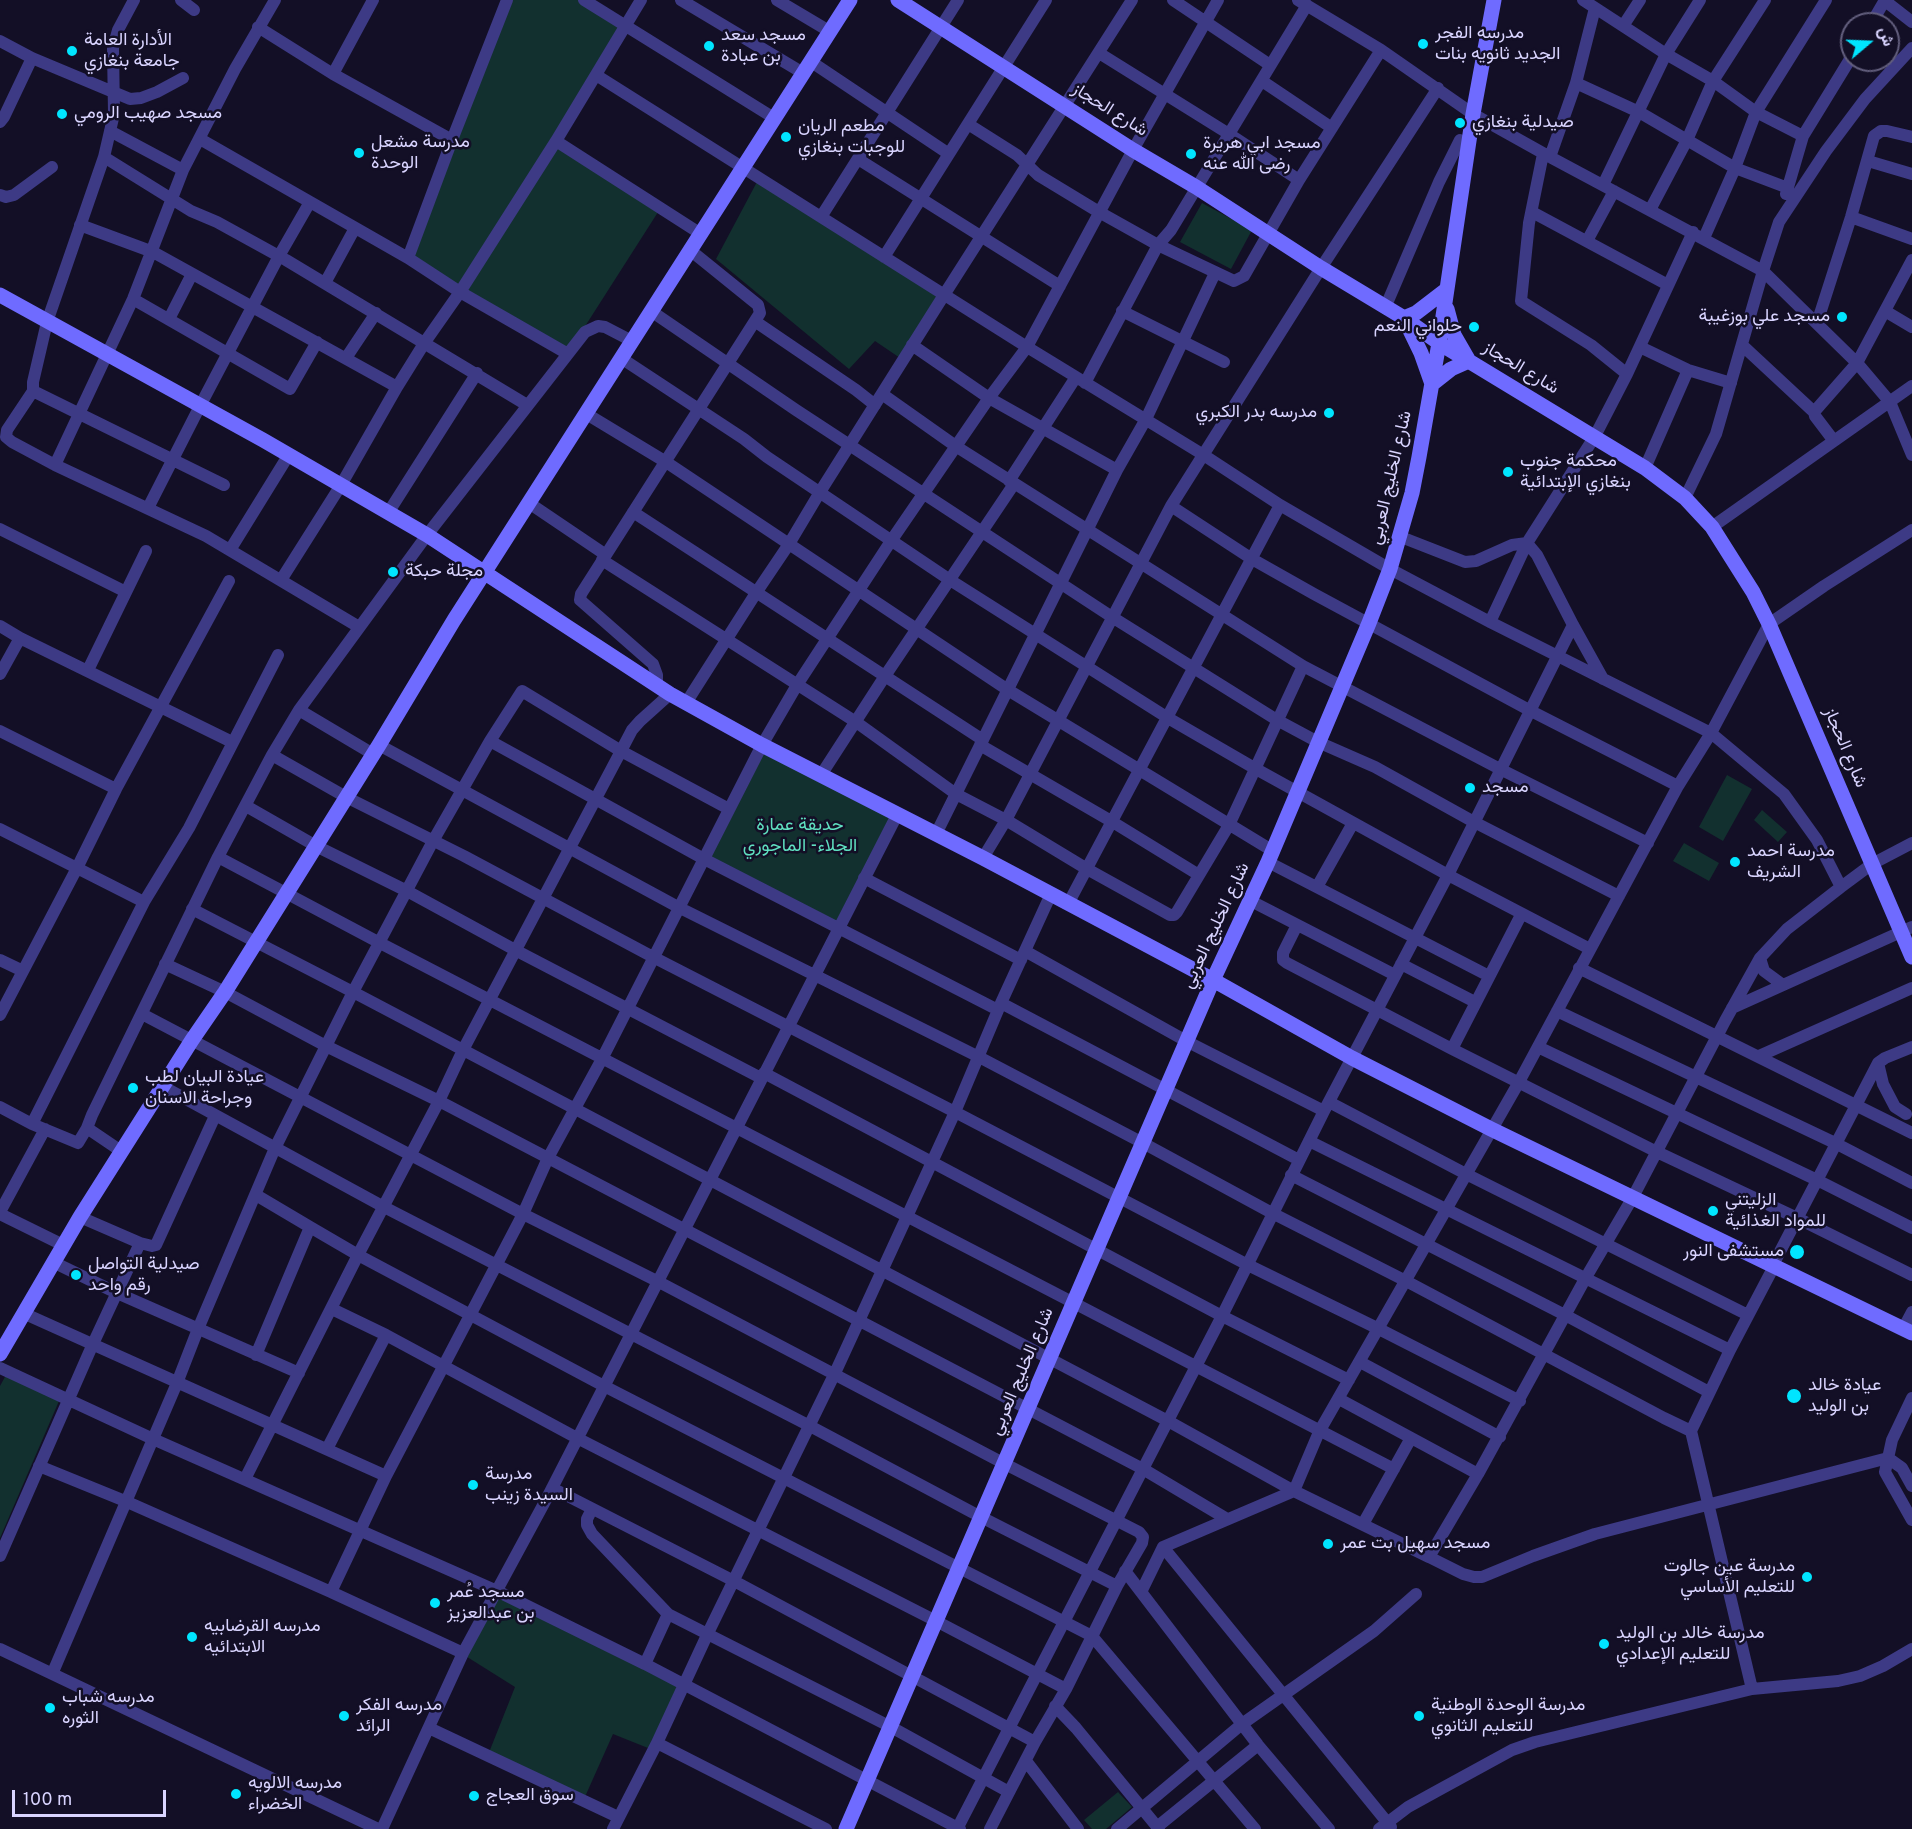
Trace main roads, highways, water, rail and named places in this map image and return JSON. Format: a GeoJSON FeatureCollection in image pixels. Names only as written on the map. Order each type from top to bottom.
{"type":"FeatureCollection","features":[{"type":"Feature","properties":{"kind":"place","name":"مدرسه الفجر الجديد ثانويه بنات"},"geometry":{"type":"Point","coordinates":[1423,44]}},
{"type":"Feature","properties":{"kind":"place","name":"مسجد سعد بن عبادة"},"geometry":{"type":"Point","coordinates":[709,46]}},
{"type":"Feature","properties":{"kind":"place","name":"الأدارة العامة جامعة بنغازي"},"geometry":{"type":"Point","coordinates":[72,51]}},
{"type":"Feature","properties":{"kind":"place","name":"مسجد صهيب الرومي"},"geometry":{"type":"Point","coordinates":[62,114]}},
{"type":"Feature","properties":{"kind":"place","name":"صيدلية بنغازي"},"geometry":{"type":"Point","coordinates":[1460,123]}},
{"type":"Feature","properties":{"kind":"place","name":"مطعم الريان للوجبات بنغازي"},"geometry":{"type":"Point","coordinates":[786,137]}},
{"type":"Feature","properties":{"kind":"place","name":"مدرسة مشعل الوحدة"},"geometry":{"type":"Point","coordinates":[359,153]}},
{"type":"Feature","properties":{"kind":"place","name":"مسجد ابي هريرة رضى الله عنه"},"geometry":{"type":"Point","coordinates":[1191,154]}},
{"type":"Feature","properties":{"kind":"place","name":"مسجد علي بوزغيبة"},"geometry":{"type":"Point","coordinates":[1842,317]}},
{"type":"Feature","properties":{"kind":"place","name":"حلواني النعم"},"geometry":{"type":"Point","coordinates":[1474,327]}},
{"type":"Feature","properties":{"kind":"place","name":"مدرسه بدر الكبري"},"geometry":{"type":"Point","coordinates":[1329,413]}},
{"type":"Feature","properties":{"kind":"place","name":"محكمة جنوب بنغازي الإبتدائية"},"geometry":{"type":"Point","coordinates":[1508,472]}},
{"type":"Feature","properties":{"kind":"place","name":"مجلة حبكة"},"geometry":{"type":"Point","coordinates":[393,572]}},
{"type":"Feature","properties":{"kind":"place","name":"مسجد"},"geometry":{"type":"Point","coordinates":[1470,788]}},
{"type":"Feature","properties":{"kind":"place","name":"مدرسة احمد الشريف"},"geometry":{"type":"Point","coordinates":[1735,862]}},
{"type":"Feature","properties":{"kind":"place","name":"عيادة البيان لطب وجراحة الاسنان"},"geometry":{"type":"Point","coordinates":[133,1088]}},
{"type":"Feature","properties":{"kind":"place","name":"الزليتني للمواد الغذائية"},"geometry":{"type":"Point","coordinates":[1713,1211]}},
{"type":"Feature","properties":{"kind":"place","name":"مستشفى النور"},"geometry":{"type":"Point","coordinates":[1797,1252]}},
{"type":"Feature","properties":{"kind":"place","name":"صيدلية التواصل رقم واحد"},"geometry":{"type":"Point","coordinates":[76,1275]}},
{"type":"Feature","properties":{"kind":"place","name":"عيادة خالد بن الوليد"},"geometry":{"type":"Point","coordinates":[1794,1396]}},
{"type":"Feature","properties":{"kind":"place","name":"مدرسة السيدة زينب"},"geometry":{"type":"Point","coordinates":[473,1485]}},
{"type":"Feature","properties":{"kind":"place","name":"مسجد سهيل بت عمر"},"geometry":{"type":"Point","coordinates":[1328,1544]}},
{"type":"Feature","properties":{"kind":"place","name":"مدرسة عين جالوت للتعليم الأساسي"},"geometry":{"type":"Point","coordinates":[1807,1577]}},
{"type":"Feature","properties":{"kind":"place","name":"مسجد عُمر بن عبدالعزيز"},"geometry":{"type":"Point","coordinates":[435,1603]}},
{"type":"Feature","properties":{"kind":"place","name":"مدرسه القرضابيه الابتدائيه"},"geometry":{"type":"Point","coordinates":[192,1637]}},
{"type":"Feature","properties":{"kind":"place","name":"مدرسة خالد بن الوليد للتعليم الإعدادي"},"geometry":{"type":"Point","coordinates":[1604,1644]}},
{"type":"Feature","properties":{"kind":"place","name":"مدرسه شباب الثوره"},"geometry":{"type":"Point","coordinates":[50,1708]}},
{"type":"Feature","properties":{"kind":"place","name":"مدرسه الفكر الرائد"},"geometry":{"type":"Point","coordinates":[344,1716]}},
{"type":"Feature","properties":{"kind":"place","name":"مدرسة الوحدة الوطنية للتعليم الثانوي"},"geometry":{"type":"Point","coordinates":[1419,1716]}},
{"type":"Feature","properties":{"kind":"place","name":"مدرسه الالويه الخضراء"},"geometry":{"type":"Point","coordinates":[236,1794]}},
{"type":"Feature","properties":{"kind":"place","name":"سوق العجاج"},"geometry":{"type":"Point","coordinates":[474,1796]}},
{"type":"Feature","properties":{"kind":"park label","name":"حديقة عمارة الجلاء- الماجوري"},"geometry":{"type":"Point","coordinates":[800,836]}}]}
